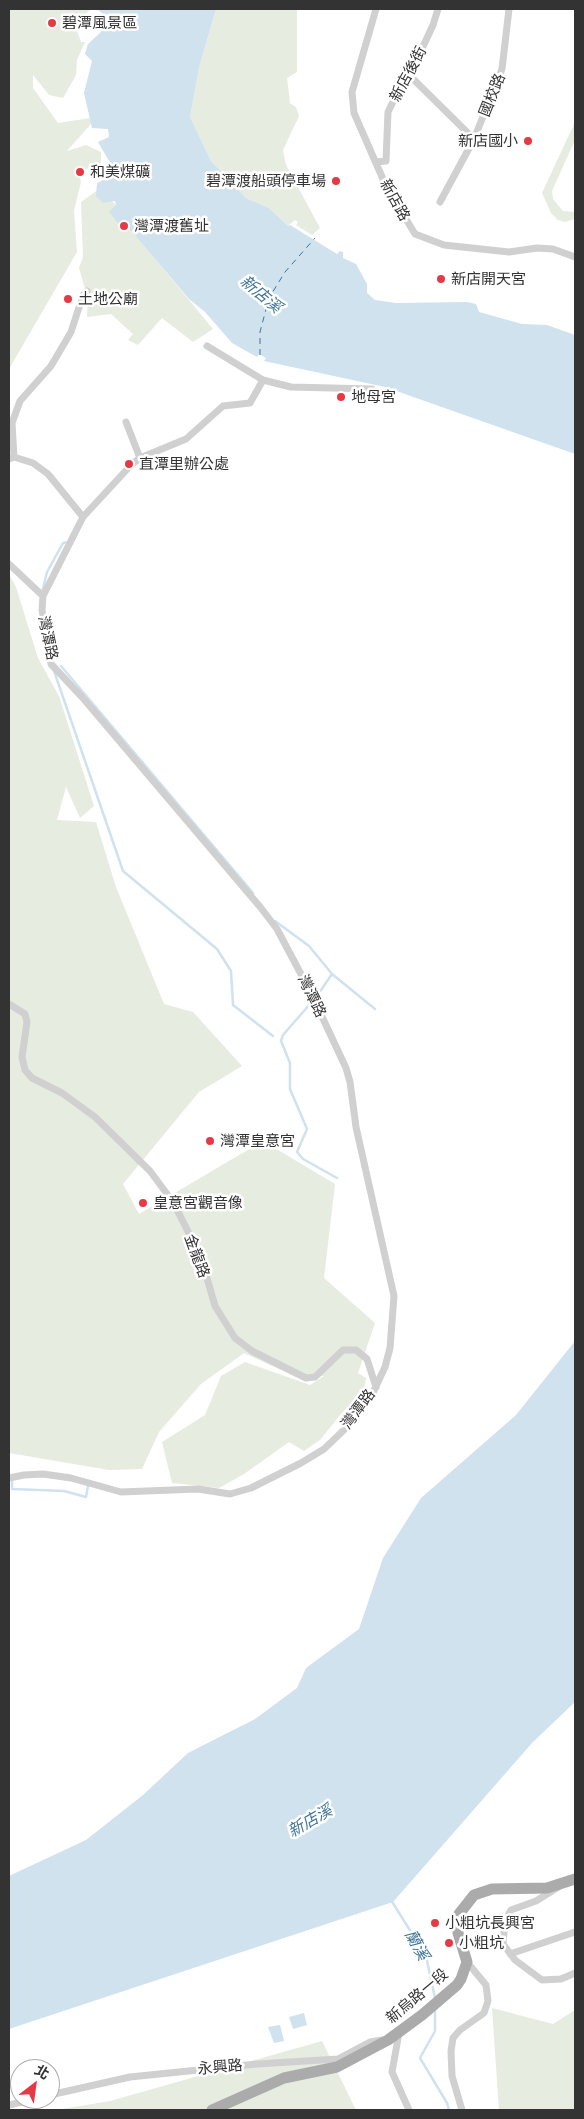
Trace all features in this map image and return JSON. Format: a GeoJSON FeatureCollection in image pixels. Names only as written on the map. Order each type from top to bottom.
{"type":"FeatureCollection","features":[{"type":"Feature","properties":{"kind":"main road","name":"新烏路一段"},"geometry":{"type":"LineString","coordinates":[[212,2110],[284,2078],[337,2067],[388,2040],[422,2015],[457,1986],[467,1962],[458,1932],[459,1914],[474,1895],[492,1889],[547,1888],[570,1881]]}},
{"type":"Feature","properties":{"kind":"street","name":"新店路"},"geometry":{"type":"LineString","coordinates":[[376,9],[352,92],[354,113],[386,186],[415,234],[444,245],[509,252],[536,248],[553,249],[575,257]]}},
{"type":"Feature","properties":{"kind":"street","name":"新店後街"},"geometry":{"type":"LineString","coordinates":[[376,162],[386,161],[388,112],[407,73],[420,53],[438,9]]}},
{"type":"Feature","properties":{"kind":"street","name":"國校路"},"geometry":{"type":"LineString","coordinates":[[440,202],[474,139],[502,69],[509,9]]}},
{"type":"Feature","properties":{"kind":"street"},"geometry":{"type":"LineString","coordinates":[[407,73],[474,139]]}},
{"type":"Feature","properties":{"kind":"street"},"geometry":{"type":"LineString","coordinates":[[83,517],[48,474],[33,464],[11,458],[12,423],[20,401],[51,366],[70,332],[83,295],[87,291]]}},
{"type":"Feature","properties":{"kind":"street"},"geometry":{"type":"LineString","coordinates":[[207,346],[263,380],[290,388],[372,389]]}},
{"type":"Feature","properties":{"kind":"street","name":"灣潭路"},"geometry":{"type":"LineString","coordinates":[[9,1478],[43,1474],[71,1478],[121,1492],[198,1489],[230,1494],[274,1478],[324,1449],[346,1428],[370,1399],[390,1348],[394,1296],[356,1127],[346,1068],[311,993],[277,928],[82,697],[51,664],[42,610],[43,596],[83,517],[140,458],[186,439],[223,406],[250,403],[263,380]]}},
{"type":"Feature","properties":{"kind":"street"},"geometry":{"type":"LineString","coordinates":[[126,422],[140,458]]}},
{"type":"Feature","properties":{"kind":"street"},"geometry":{"type":"LineString","coordinates":[[9,564],[43,596]]}},
{"type":"Feature","properties":{"kind":"street","name":"金龍路"},"geometry":{"type":"LineString","coordinates":[[9,1004],[25,1014],[28,1022],[22,1057],[25,1070],[32,1078],[62,1093],[95,1116],[150,1170],[173,1202],[201,1257],[215,1306],[235,1338],[252,1351],[306,1378],[315,1377],[343,1350],[356,1350],[367,1359],[376,1387]]}},
{"type":"Feature","properties":{"kind":"street"},"geometry":{"type":"LineString","coordinates":[[570,1881],[554,1892],[511,1910],[505,1921],[503,1944],[510,1954],[526,1969],[542,1980],[561,1979],[575,1973]]}},
{"type":"Feature","properties":{"kind":"street"},"geometry":{"type":"LineString","coordinates":[[510,1954],[575,1932]]}},
{"type":"Feature","properties":{"kind":"street"},"geometry":{"type":"LineString","coordinates":[[462,2110],[452,2076],[451,2051],[453,2038],[460,2030],[484,2013],[488,2002],[486,1985],[467,1962]]}},
{"type":"Feature","properties":{"kind":"street"},"geometry":{"type":"LineString","coordinates":[[399,2031],[392,2072],[409,2110]]}},
{"type":"Feature","properties":{"kind":"street","name":"永興路"},"geometry":{"type":"LineString","coordinates":[[60,2093],[130,2077],[257,2064],[338,2059],[370,2042],[388,2040]]}},
{"type":"Feature","properties":{"kind":"shaded area"},"geometry":{"type":"Polygon","coordinates":[[[9,9],[91,9],[74,22],[81,42],[85,42],[77,60],[76,75],[63,98],[49,95],[33,75],[33,88],[58,123],[97,117],[67,151],[86,145],[101,152],[101,163],[79,172],[81,182],[74,211],[77,252],[9,369],[9,9]]]}},
{"type":"Feature","properties":{"kind":"shaded area"},"geometry":{"type":"Polygon","coordinates":[[[216,9],[297,9],[297,72],[287,78],[290,103],[296,107],[299,116],[283,150],[286,165],[320,228],[312,235],[296,225],[298,222],[295,220],[288,226],[269,208],[246,198],[211,161],[190,117],[199,68],[216,9]]]}},
{"type":"Feature","properties":{"kind":"shaded area"},"geometry":{"type":"Polygon","coordinates":[[[575,122],[575,140],[552,191],[553,199],[563,211],[575,212],[575,219],[565,222],[558,220],[551,213],[542,193],[575,122]]]}},
{"type":"Feature","properties":{"kind":"shaded area"},"geometry":{"type":"Polygon","coordinates":[[[99,189],[127,215],[132,231],[213,329],[193,342],[162,318],[138,345],[128,340],[133,334],[111,314],[87,317],[88,299],[79,268],[83,257],[81,202],[99,189]]]}},
{"type":"Feature","properties":{"kind":"shaded area"},"geometry":{"type":"Polygon","coordinates":[[[9,574],[16,587],[38,658],[59,696],[94,806],[80,818],[66,787],[57,820],[96,822],[116,887],[164,1004],[193,1012],[242,1066],[199,1092],[123,1184],[139,1214],[263,1141],[335,1184],[324,1278],[375,1323],[358,1373],[366,1378],[364,1390],[340,1415],[320,1440],[304,1451],[289,1442],[244,1474],[219,1488],[172,1483],[162,1442],[205,1415],[221,1376],[245,1362],[310,1385],[324,1376],[296,1377],[244,1353],[201,1384],[159,1432],[142,1469],[109,1470],[9,1453],[9,574]]]}},
{"type":"Feature","properties":{"kind":"shaded area"},"geometry":{"type":"Polygon","coordinates":[[[492,2008],[553,2024],[575,2010],[575,2110],[499,2110],[492,2008]]]}},
{"type":"Feature","properties":{"kind":"shaded area"},"geometry":{"type":"Polygon","coordinates":[[[322,2041],[356,2110],[56,2110],[110,2101],[322,2041]]]}},
{"type":"Feature","properties":{"kind":"water","name":"新店溪"},"geometry":{"type":"Polygon","coordinates":[[[97,9],[216,9],[199,68],[190,117],[211,161],[246,198],[269,208],[288,226],[290,225],[337,254],[340,251],[343,252],[343,258],[356,264],[367,284],[367,293],[375,300],[396,303],[467,302],[476,304],[479,312],[522,324],[547,325],[575,335],[575,454],[385,387],[264,361],[266,358],[259,354],[257,357],[232,343],[205,312],[189,299],[123,221],[119,224],[109,212],[116,205],[115,201],[103,203],[96,196],[97,183],[107,178],[112,166],[98,142],[109,137],[108,129],[92,128],[84,93],[92,61],[85,54],[88,44],[100,33],[105,23],[103,14],[97,9]]]}},
{"type":"Feature","properties":{"kind":"water","name":"新店溪"},"geometry":{"type":"Polygon","coordinates":[[[575,1341],[575,1702],[532,1743],[393,1902],[9,2029],[9,1876],[86,1840],[143,1795],[188,1753],[255,1719],[297,1688],[306,1668],[359,1629],[383,1558],[421,1498],[516,1415],[575,1341]]]}},
{"type":"Feature","properties":{"kind":"water"},"geometry":{"type":"Polygon","coordinates":[[[304,2013],[307,2025],[293,2029],[289,2017],[304,2013]]]}},
{"type":"Feature","properties":{"kind":"water"},"geometry":{"type":"Polygon","coordinates":[[[280,2025],[284,2041],[274,2043],[268,2027],[280,2025]]]}},
{"type":"Feature","properties":{"kind":"waterway"},"geometry":{"type":"LineString","coordinates":[[42,593],[47,572],[63,543],[69,542]]}},
{"type":"Feature","properties":{"kind":"waterway"},"geometry":{"type":"LineString","coordinates":[[46,617],[49,626]]}},
{"type":"Feature","properties":{"kind":"waterway"},"geometry":{"type":"LineString","coordinates":[[61,666],[253,893]]}},
{"type":"Feature","properties":{"kind":"waterway"},"geometry":{"type":"LineString","coordinates":[[54,671],[123,871],[217,949],[231,971],[233,1005],[273,1036]]}},
{"type":"Feature","properties":{"kind":"waterway"},"geometry":{"type":"LineString","coordinates":[[275,921],[309,946],[332,974],[375,1009]]}},
{"type":"Feature","properties":{"kind":"waterway"},"geometry":{"type":"LineString","coordinates":[[332,974],[317,996],[283,1035],[281,1041],[290,1063],[290,1089],[307,1129],[297,1152],[303,1159],[337,1178]]}},
{"type":"Feature","properties":{"kind":"waterway"},"geometry":{"type":"LineString","coordinates":[[12,1481],[12,1489],[64,1491],[86,1497],[88,1486]]}},
{"type":"Feature","properties":{"kind":"waterway","name":"蘭溪"},"geometry":{"type":"LineString","coordinates":[[391,1900],[426,1956],[435,1998]]}},
{"type":"Feature","properties":{"kind":"waterway","name":"蘭溪"},"geometry":{"type":"LineString","coordinates":[[435,2009],[435,2031],[420,2058],[447,2103],[449,2110]]}},
{"type":"Feature","properties":{"kind":"ferry route"},"geometry":{"type":"LineString","coordinates":[[260,355],[260,332],[269,298],[285,272],[315,238]]}},
{"type":"Feature","properties":{"kind":"place","name":"碧潭風景區"},"geometry":{"type":"Point","coordinates":[52,23]}},
{"type":"Feature","properties":{"kind":"place","name":"新店國小"},"geometry":{"type":"Point","coordinates":[528,141]}},
{"type":"Feature","properties":{"kind":"place","name":"和美煤礦"},"geometry":{"type":"Point","coordinates":[80,172]}},
{"type":"Feature","properties":{"kind":"place","name":"碧潭渡船頭停車場"},"geometry":{"type":"Point","coordinates":[336,181]}},
{"type":"Feature","properties":{"kind":"place","name":"灣潭渡舊址"},"geometry":{"type":"Point","coordinates":[124,226]}},
{"type":"Feature","properties":{"kind":"place","name":"新店開天宮"},"geometry":{"type":"Point","coordinates":[441,279]}},
{"type":"Feature","properties":{"kind":"place","name":"土地公廟"},"geometry":{"type":"Point","coordinates":[68,299]}},
{"type":"Feature","properties":{"kind":"place","name":"地母宮"},"geometry":{"type":"Point","coordinates":[341,397]}},
{"type":"Feature","properties":{"kind":"place","name":"直潭里辦公處"},"geometry":{"type":"Point","coordinates":[129,464]}},
{"type":"Feature","properties":{"kind":"place","name":"灣潭皇意宮"},"geometry":{"type":"Point","coordinates":[210,1141]}},
{"type":"Feature","properties":{"kind":"place","name":"皇意宮觀音像"},"geometry":{"type":"Point","coordinates":[143,1203]}},
{"type":"Feature","properties":{"kind":"place","name":"小粗坑長興宮"},"geometry":{"type":"Point","coordinates":[435,1923]}},
{"type":"Feature","properties":{"kind":"place","name":"小粗坑"},"geometry":{"type":"Point","coordinates":[449,1943]}}]}
